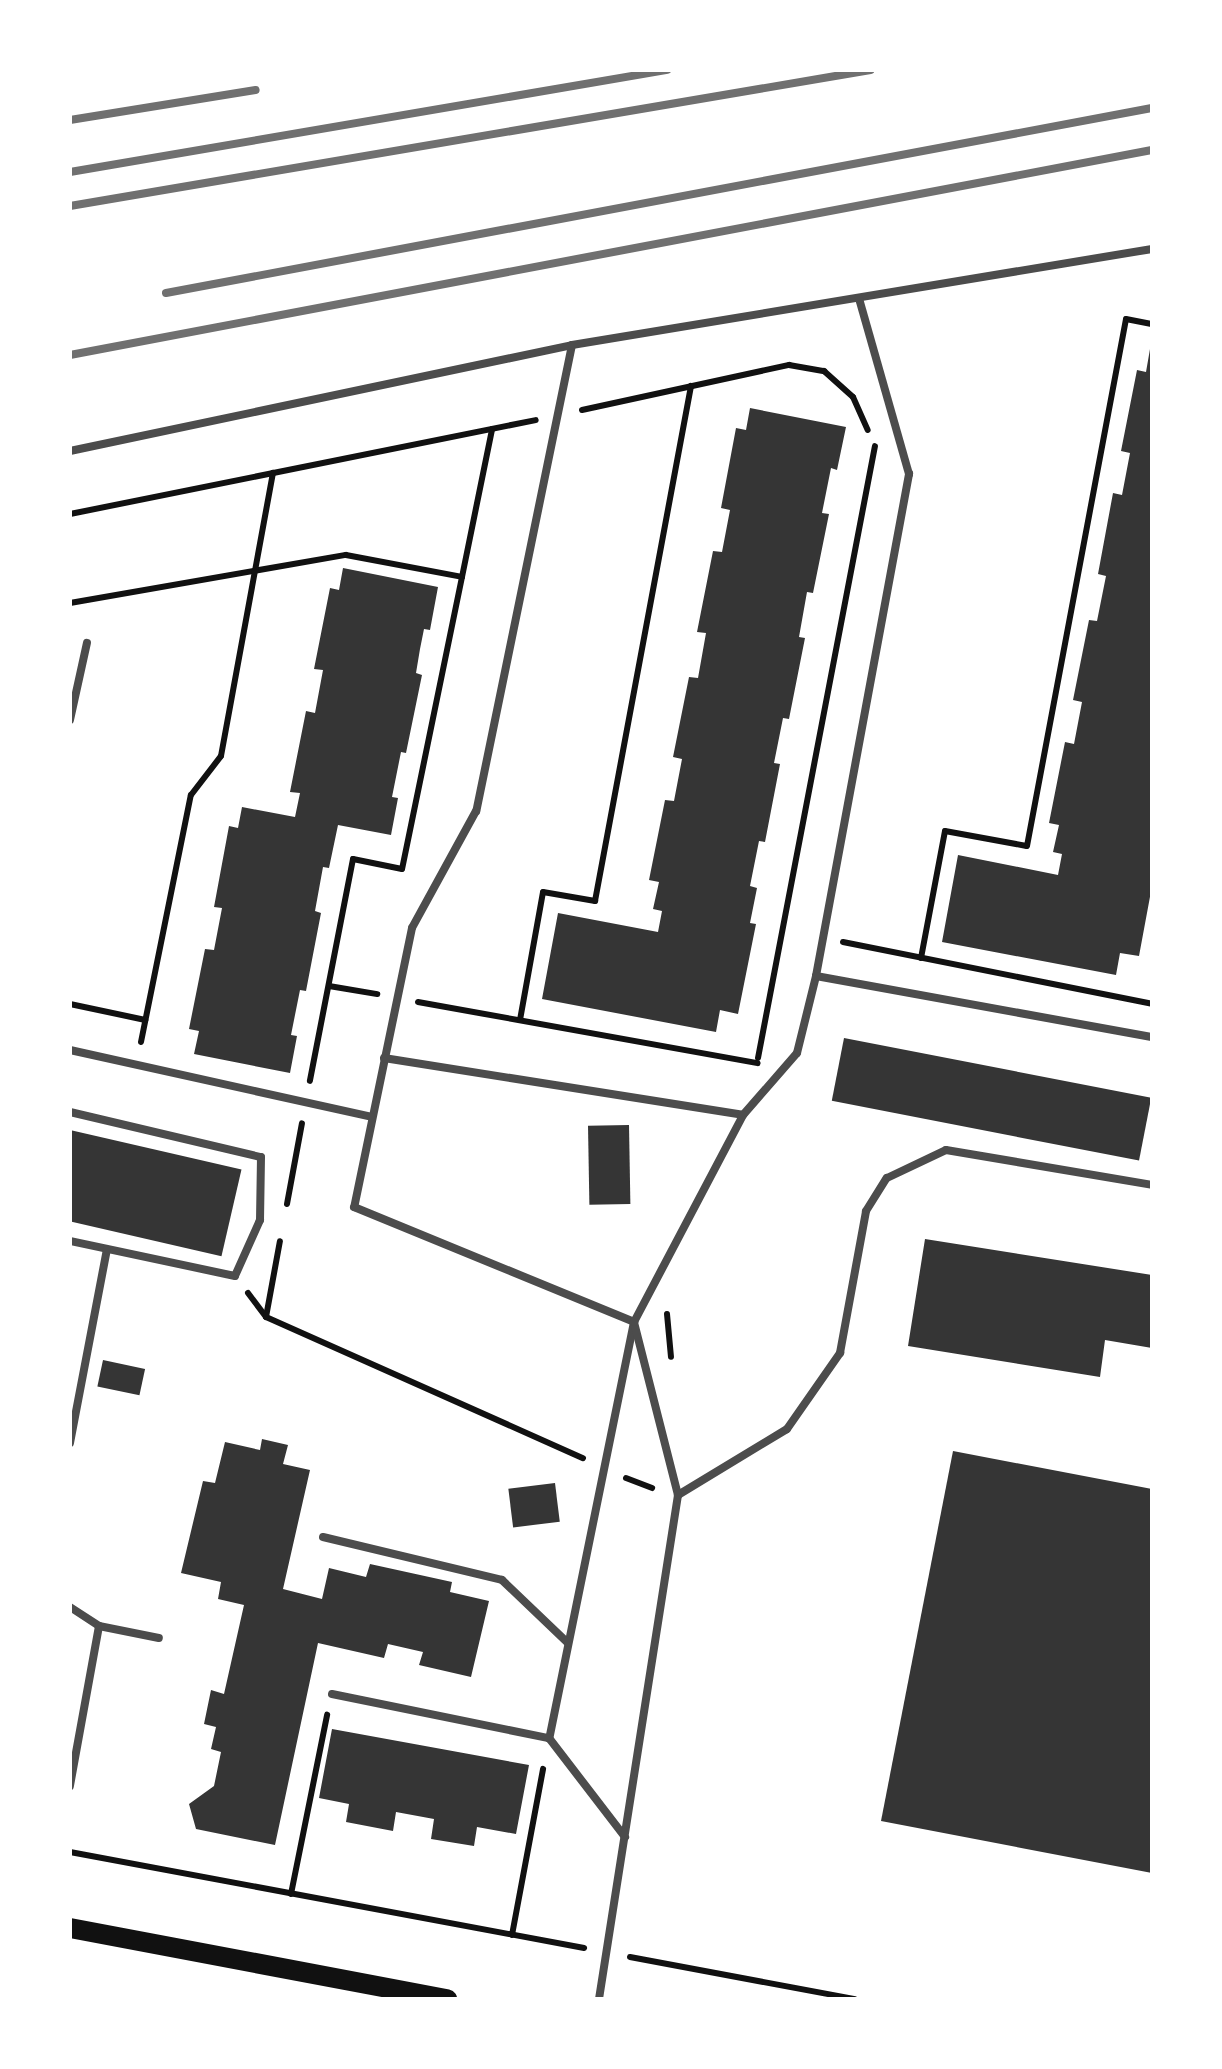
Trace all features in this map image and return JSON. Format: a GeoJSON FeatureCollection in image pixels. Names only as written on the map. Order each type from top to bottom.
{"type":"FeatureCollection","features":[{"type":"Feature","properties":{"kind":"main road"},"geometry":{"type":"LineString","coordinates":[[70,1928],[343,1984],[447,1999]]}},
{"type":"Feature","properties":{"kind":"lane"},"geometry":{"type":"LineString","coordinates":[[70,451],[572,345],[1152,250]]}},
{"type":"Feature","properties":{"kind":"lane"},"geometry":{"type":"LineString","coordinates":[[549,1738],[634,1322],[743,1115],[798,1052],[816,976],[909,474],[859,298]]}},
{"type":"Feature","properties":{"kind":"lane"},"geometry":{"type":"LineString","coordinates":[[572,345],[476,810],[412,928],[354,1208],[634,1322]]}},
{"type":"Feature","properties":{"kind":"lane"},"geometry":{"type":"LineString","coordinates":[[70,720],[86,643]]}},
{"type":"Feature","properties":{"kind":"lane"},"geometry":{"type":"LineString","coordinates":[[816,976],[1152,1037]]}},
{"type":"Feature","properties":{"kind":"lane"},"geometry":{"type":"LineString","coordinates":[[70,1050],[371,1117]]}},
{"type":"Feature","properties":{"kind":"lane"},"geometry":{"type":"LineString","coordinates":[[384,1058],[743,1115]]}},
{"type":"Feature","properties":{"kind":"lane"},"geometry":{"type":"LineString","coordinates":[[70,1112],[261,1157],[260,1220],[235,1276],[70,1241]]}},
{"type":"Feature","properties":{"kind":"lane"},"geometry":{"type":"LineString","coordinates":[[678,1495],[787,1429],[840,1353],[866,1210],[887,1178],[946,1150],[1152,1185]]}},
{"type":"Feature","properties":{"kind":"lane"},"geometry":{"type":"LineString","coordinates":[[70,1444],[107,1249]]}},
{"type":"Feature","properties":{"kind":"lane"},"geometry":{"type":"LineString","coordinates":[[599,1999],[678,1495],[634,1322]]}},
{"type":"Feature","properties":{"kind":"lane"},"geometry":{"type":"LineString","coordinates":[[324,1537],[502,1580],[568,1643]]}},
{"type":"Feature","properties":{"kind":"lane"},"geometry":{"type":"LineString","coordinates":[[70,1606],[99,1626],[160,1638]]}},
{"type":"Feature","properties":{"kind":"lane"},"geometry":{"type":"LineString","coordinates":[[70,1786],[99,1626]]}},
{"type":"Feature","properties":{"kind":"lane"},"geometry":{"type":"LineString","coordinates":[[332,1694],[549,1738],[624,1836]]}},
{"type":"Feature","properties":{"kind":"path"},"geometry":{"type":"LineString","coordinates":[[921,958],[945,831],[1027,846],[1126,319],[1152,324]]}},
{"type":"Feature","properties":{"kind":"path"},"geometry":{"type":"LineString","coordinates":[[70,514],[789,364],[824,371],[853,397],[875,445],[758,1063],[763,1092]]}},
{"type":"Feature","properties":{"kind":"path"},"geometry":{"type":"LineString","coordinates":[[520,1020],[543,892],[594,901],[691,386]]}},
{"type":"Feature","properties":{"kind":"path"},"geometry":{"type":"LineString","coordinates":[[284,1220],[353,858],[402,869],[492,428]]}},
{"type":"Feature","properties":{"kind":"path"},"geometry":{"type":"LineString","coordinates":[[140,1047],[191,795],[221,756],[272,473]]}},
{"type":"Feature","properties":{"kind":"path"},"geometry":{"type":"LineString","coordinates":[[70,603],[346,555],[462,577]]}},
{"type":"Feature","properties":{"kind":"path"},"geometry":{"type":"LineString","coordinates":[[783,930],[1152,1004]]}},
{"type":"Feature","properties":{"kind":"path"},"geometry":{"type":"LineString","coordinates":[[329,986],[758,1063]]}},
{"type":"Feature","properties":{"kind":"path"},"geometry":{"type":"LineString","coordinates":[[70,1004],[145,1020]]}},
{"type":"Feature","properties":{"kind":"path"},"geometry":{"type":"LineString","coordinates":[[281,1239],[266,1317],[656,1490],[666,1446]]}},
{"type":"Feature","properties":{"kind":"path"},"geometry":{"type":"LineString","coordinates":[[672,1370],[666,1316],[675,1300]]}},
{"type":"Feature","properties":{"kind":"path"},"geometry":{"type":"LineString","coordinates":[[291,1894],[332,1694]]}},
{"type":"Feature","properties":{"kind":"path"},"geometry":{"type":"LineString","coordinates":[[512,1935],[549,1738]]}},
{"type":"Feature","properties":{"kind":"path"},"geometry":{"type":"LineString","coordinates":[[70,1852],[855,1999]]}},
{"type":"Feature","properties":{"kind":"building"},"geometry":{"type":"Polygon","coordinates":[[[1150,349],[1152,886],[1139,956],[1120,953],[1116,975],[942,942],[958,855],[1058,875],[1062,854],[1053,852],[1059,825],[1049,823],[1065,742],[1074,744],[1082,702],[1073,700],[1089,620],[1097,621],[1106,576],[1098,574],[1113,493],[1122,495],[1130,453],[1121,451],[1137,370],[1146,372],[1150,349]]]}},
{"type":"Feature","properties":{"kind":"building"},"geometry":{"type":"Polygon","coordinates":[[[750,408],[846,427],[837,470],[831,468],[822,513],[829,514],[813,593],[807,592],[799,637],[805,638],[789,719],[783,718],[774,763],[780,764],[765,842],[759,841],[750,886],[757,888],[750,923],[756,924],[738,1014],[720,1010],[716,1032],[542,999],[558,913],[658,932],[662,911],[653,909],[659,882],[649,880],[665,800],[674,801],[682,759],[673,757],[689,677],[698,678],[706,633],[697,632],[713,551],[722,552],[730,510],[721,508],[736,428],[746,430],[750,408]]]}},
{"type":"Feature","properties":{"kind":"building"},"geometry":{"type":"Polygon","coordinates":[[[343,568],[438,587],[430,630],[424,629],[420,649],[416,673],[422,675],[406,753],[401,752],[392,797],[398,798],[391,835],[338,825],[329,868],[323,867],[315,911],[321,913],[306,991],[300,990],[291,1035],[297,1036],[290,1073],[194,1054],[199,1031],[189,1029],[205,949],[214,950],[222,908],[214,907],[229,826],[238,828],[242,807],[295,817],[300,793],[290,792],[306,711],[315,713],[323,670],[314,669],[330,588],[339,590],[343,568]]]}},
{"type":"Feature","properties":{"kind":"building"},"geometry":{"type":"Polygon","coordinates":[[[844,1038],[1151,1098],[1139,1161],[832,1101],[844,1038]]]}},
{"type":"Feature","properties":{"kind":"building"},"geometry":{"type":"Polygon","coordinates":[[[629,1125],[630,1204],[589,1205],[588,1126],[629,1125]]]}},
{"type":"Feature","properties":{"kind":"building"},"geometry":{"type":"Polygon","coordinates":[[[70,1130],[241,1170],[221,1256],[70,1221],[70,1130]]]}},
{"type":"Feature","properties":{"kind":"building"},"geometry":{"type":"Polygon","coordinates":[[[925,1239],[1152,1275],[1152,1348],[1105,1340],[1100,1377],[908,1346],[925,1239]]]}},
{"type":"Feature","properties":{"kind":"building"},"geometry":{"type":"Polygon","coordinates":[[[103,1360],[145,1369],[139,1395],[97,1386],[103,1360]]]}},
{"type":"Feature","properties":{"kind":"building"},"geometry":{"type":"Polygon","coordinates":[[[262,1439],[288,1445],[283,1464],[310,1470],[283,1589],[322,1599],[329,1568],[366,1577],[370,1564],[452,1582],[450,1592],[489,1601],[471,1677],[419,1665],[423,1652],[388,1644],[384,1658],[318,1643],[275,1845],[196,1829],[189,1804],[214,1786],[221,1752],[211,1749],[216,1727],[204,1724],[211,1690],[224,1694],[244,1605],[218,1599],[221,1582],[181,1573],[203,1481],[215,1483],[225,1442],[260,1450],[262,1439]]]}},
{"type":"Feature","properties":{"kind":"building"},"geometry":{"type":"Polygon","coordinates":[[[953,1451],[1152,1489],[1152,1873],[881,1821],[953,1451]]]}},
{"type":"Feature","properties":{"kind":"building"},"geometry":{"type":"Polygon","coordinates":[[[555,1483],[560,1522],[513,1527],[508,1489],[555,1483]]]}},
{"type":"Feature","properties":{"kind":"building"},"geometry":{"type":"Polygon","coordinates":[[[332,1729],[529,1765],[516,1834],[477,1827],[474,1846],[431,1839],[434,1819],[396,1812],[393,1831],[346,1822],[349,1804],[319,1798],[332,1729]]]}},
{"type":"Feature","properties":{"kind":"railway"},"geometry":{"type":"LineString","coordinates":[[70,172],[667,70]]}},
{"type":"Feature","properties":{"kind":"railway"},"geometry":{"type":"LineString","coordinates":[[70,206],[871,70]]}},
{"type":"Feature","properties":{"kind":"railway"},"geometry":{"type":"LineString","coordinates":[[70,120],[256,90]]}},
{"type":"Feature","properties":{"kind":"railway"},"geometry":{"type":"LineString","coordinates":[[166,293],[1152,108]]}},
{"type":"Feature","properties":{"kind":"railway"},"geometry":{"type":"LineString","coordinates":[[70,355],[1152,150]]}}]}
